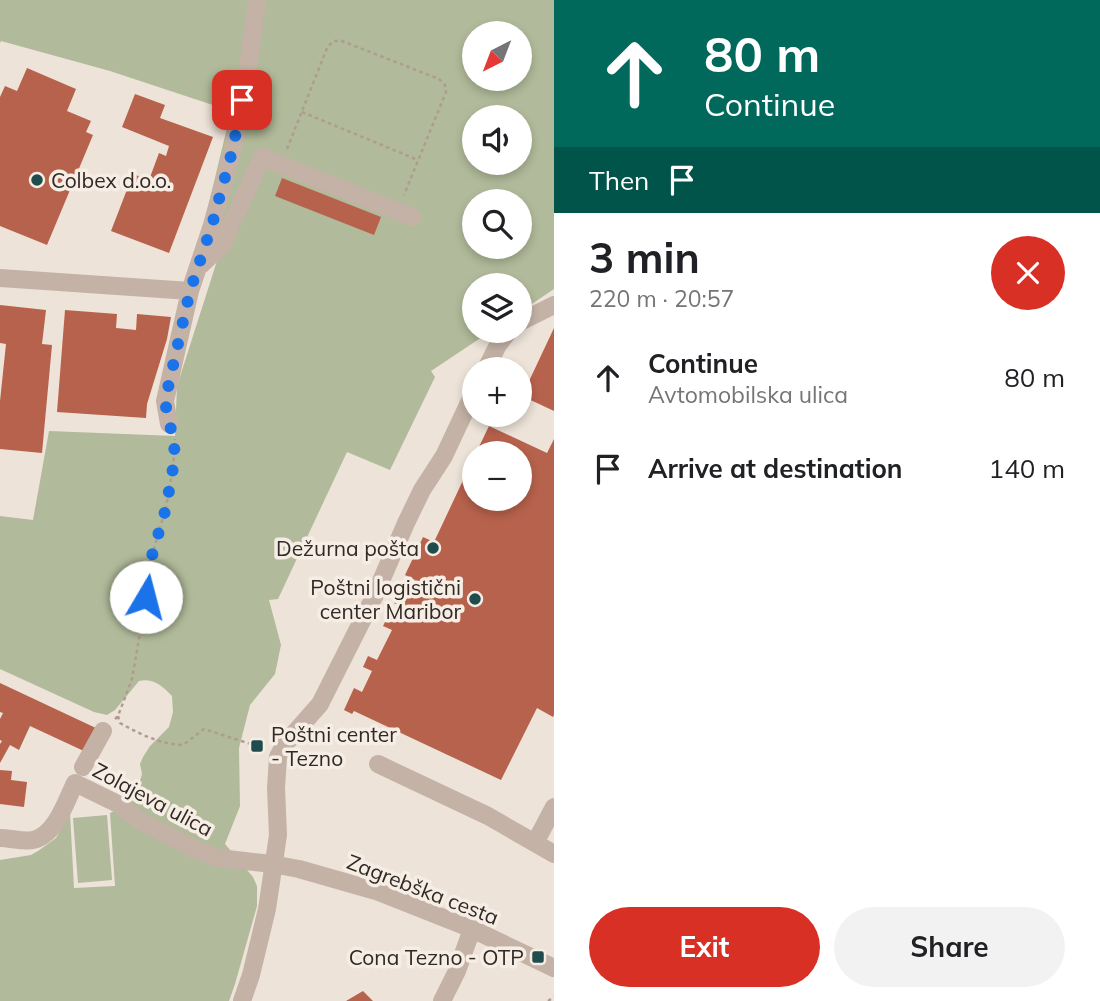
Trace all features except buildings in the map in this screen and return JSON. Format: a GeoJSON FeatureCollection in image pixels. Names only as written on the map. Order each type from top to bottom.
{"type":"FeatureCollection","features":[{"type":"Feature","properties":{"kind":"street"},"geometry":{"type":"LineString","coordinates":[[169,424],[165,401],[190,291],[233,148],[247,76],[257,0]]}},
{"type":"Feature","properties":{"kind":"street"},"geometry":{"type":"LineString","coordinates":[[198,267],[222,244],[262,157],[405,214]]}},
{"type":"Feature","properties":{"kind":"street"},"geometry":{"type":"LineString","coordinates":[[0,278],[190,291]]}},
{"type":"Feature","properties":{"kind":"street"},"geometry":{"type":"LineString","coordinates":[[532,317],[554,305]]}},
{"type":"Feature","properties":{"kind":"street"},"geometry":{"type":"LineString","coordinates":[[242,1001],[267,909],[278,835],[278,757],[284,745],[320,704],[375,596],[422,490],[443,456],[462,417]]}},
{"type":"Feature","properties":{"kind":"street"},"geometry":{"type":"LineString","coordinates":[[83,767],[103,730]]}},
{"type":"Feature","properties":{"kind":"street"},"geometry":{"type":"LineString","coordinates":[[378,764],[488,816],[554,854]]}},
{"type":"Feature","properties":{"kind":"street","name":"Zolajeva ulica"},"geometry":{"type":"LineString","coordinates":[[0,838],[32,840],[44,835],[53,825],[75,783],[118,804],[142,822],[199,851],[219,858],[272,864]]}},
{"type":"Feature","properties":{"kind":"street"},"geometry":{"type":"LineString","coordinates":[[535,843],[554,807]]}},
{"type":"Feature","properties":{"kind":"street","name":"Zagrebška cesta"},"geometry":{"type":"LineString","coordinates":[[272,864],[376,891],[472,929],[554,968]]}},
{"type":"Feature","properties":{"kind":"street"},"geometry":{"type":"LineString","coordinates":[[442,1001],[457,971],[472,929]]}},
{"type":"Feature","properties":{"kind":"path"},"geometry":{"type":"LineString","coordinates":[[281,165],[327,48],[333,41],[341,41],[439,79],[445,85],[446,92],[418,160],[405,214]]}},
{"type":"Feature","properties":{"kind":"path"},"geometry":{"type":"LineString","coordinates":[[302,112],[418,160]]}},
{"type":"Feature","properties":{"kind":"path"},"geometry":{"type":"LineString","coordinates":[[103,730],[118,716],[132,679],[151,559],[166,508],[173,468],[175,439],[169,424]]}},
{"type":"Feature","properties":{"kind":"path"},"geometry":{"type":"LineString","coordinates":[[118,716],[120,723],[166,744],[183,746],[204,729],[257,746]]}},
{"type":"Feature","properties":{"kind":"path"},"geometry":{"type":"LineString","coordinates":[[548,1001],[554,997]]}},
{"type":"Feature","properties":{"kind":"green space"},"geometry":{"type":"Polygon","coordinates":[[[0,0],[554,0],[554,289],[532,304],[532,273],[462,273],[462,343],[473,343],[431,371],[435,377],[390,470],[347,452],[278,599],[269,600],[281,645],[275,674],[250,705],[239,748],[240,806],[225,844],[253,877],[257,886],[257,906],[229,1001],[0,1001],[0,860],[31,855],[38,851],[56,838],[70,813],[74,888],[115,886],[110,813],[128,805],[138,788],[143,757],[169,727],[173,712],[172,696],[161,686],[149,681],[139,681],[115,710],[107,715],[94,712],[0,669],[0,516],[33,520],[49,431],[175,436],[177,386],[224,239],[202,232],[231,111],[110,71],[1,41],[0,43],[0,0]]]}},
{"type":"Feature","properties":{"kind":"green space"},"geometry":{"type":"Polygon","coordinates":[[[107,815],[112,880],[78,883],[73,818],[107,815]]]}},
{"type":"Feature","properties":{"kind":"place","name":"Colbex d.o.o."},"geometry":{"type":"Point","coordinates":[37,180]}},
{"type":"Feature","properties":{"kind":"place","name":"Dežurna pošta"},"geometry":{"type":"Point","coordinates":[433,548]}},
{"type":"Feature","properties":{"kind":"place","name":"Poštni logistični center Maribor"},"geometry":{"type":"Point","coordinates":[475,599]}},
{"type":"Feature","properties":{"kind":"place","name":"Poštni center - Tezno"},"geometry":{"type":"Point","coordinates":[257,746]}},
{"type":"Feature","properties":{"kind":"place","name":"Cona Tezno - OTP"},"geometry":{"type":"Point","coordinates":[538,957]}},
{"type":"Feature","properties":{"kind":"route"},"geometry":{"type":"LineString","coordinates":[[146,597],[151,559],[166,508],[173,468],[175,439],[165,401],[190,291],[233,148],[242,100]]}}]}
